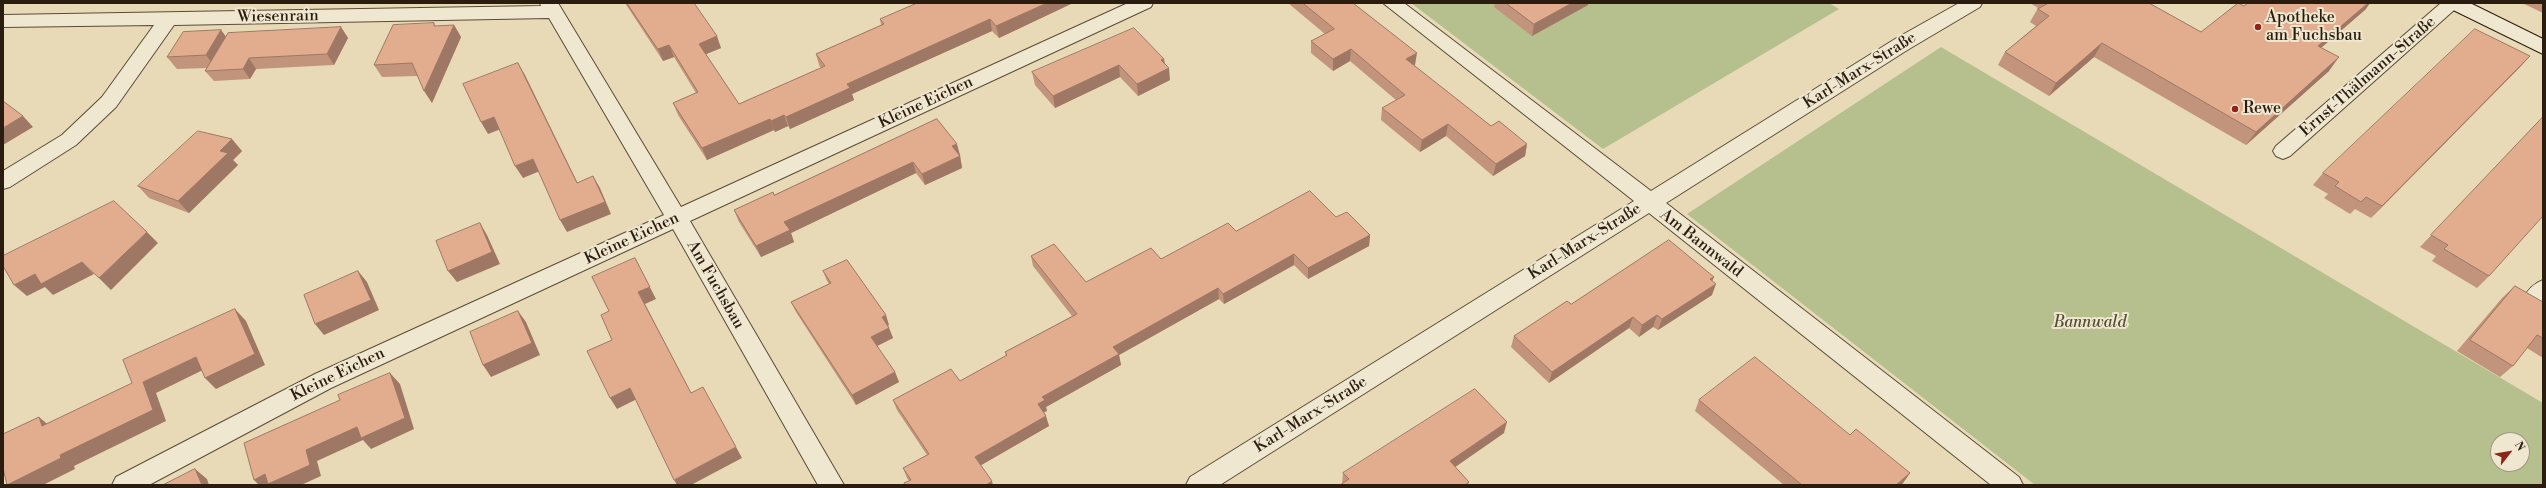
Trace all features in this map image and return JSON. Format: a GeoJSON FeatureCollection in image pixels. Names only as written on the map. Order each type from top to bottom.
{"type":"FeatureCollection","features":[{"type":"Feature","properties":{"kind":"street","name":"Kleine Eichen"},"geometry":{"type":"LineString","coordinates":[[125,485],[323,381],[1144,3]]}},
{"type":"Feature","properties":{"kind":"street","name":"Am Bannwald"},"geometry":{"type":"LineString","coordinates":[[1392,3],[1599,162],[2010,485]]}},
{"type":"Feature","properties":{"kind":"street","name":"Karl-Marx-Straße"},"geometry":{"type":"LineString","coordinates":[[1199,485],[1648,202],[1902,44],[1973,3]]}},
{"type":"Feature","properties":{"kind":"street","name":"Ernst-Thälmann-Straße"},"geometry":{"type":"LineString","coordinates":[[2283,151],[2453,3],[2543,47]]}},
{"type":"Feature","properties":{"kind":"street","name":"Am Fuchsbau"},"geometry":{"type":"LineString","coordinates":[[551,7],[677,218],[831,485]]}},
{"type":"Feature","properties":{"kind":"street","name":"Wiesenrain"},"geometry":{"type":"LineString","coordinates":[[3,21],[167,20],[551,7]]}},
{"type":"Feature","properties":{"kind":"street"},"geometry":{"type":"LineString","coordinates":[[3,181],[69,140],[109,102],[167,20]]}},
{"type":"Feature","properties":{"kind":"green space"},"geometry":{"type":"Polygon","coordinates":[[[1411,3],[1829,3],[1839,9],[1603,149],[1411,3]]]}},
{"type":"Feature","properties":{"kind":"green space","name":"Bannwald"},"geometry":{"type":"Polygon","coordinates":[[[1941,47],[2543,403],[2543,485],[2035,485],[1687,214],[1941,47]]]}},
{"type":"Feature","properties":{"kind":"building"},"geometry":{"type":"Polygon","coordinates":[[[627,3],[694,3],[717,36],[699,44],[739,104],[825,66],[816,54],[884,24],[880,19],[917,3],[1047,3],[996,26],[990,19],[847,84],[850,88],[786,117],[784,115],[771,121],[770,119],[702,148],[673,103],[698,92],[669,45],[658,49],[627,3]]]}},
{"type":"Feature","properties":{"kind":"building"},"geometry":{"type":"Polygon","coordinates":[[[1303,3],[1353,3],[1417,53],[1406,59],[1491,126],[1499,121],[1527,144],[1496,164],[1448,124],[1422,140],[1382,108],[1405,95],[1351,49],[1333,59],[1311,41],[1334,29],[1303,3]]]}},
{"type":"Feature","properties":{"kind":"building"},"geometry":{"type":"Polygon","coordinates":[[[1506,3],[1572,3],[1534,24],[1506,3]]]}},
{"type":"Feature","properties":{"kind":"building"},"geometry":{"type":"Polygon","coordinates":[[[2049,3],[2149,3],[2201,32],[2238,3],[2244,6],[2248,3],[2368,3],[2318,46],[2339,57],[2256,132],[2102,43],[2056,83],[2005,52],[2049,16],[2038,9],[2049,3]]]}},
{"type":"Feature","properties":{"kind":"building"},"geometry":{"type":"Polygon","coordinates":[[[434,23],[434,26],[454,25],[424,91],[412,63],[374,65],[393,25],[434,23]]]}},
{"type":"Feature","properties":{"kind":"building"},"geometry":{"type":"Polygon","coordinates":[[[341,27],[327,54],[249,58],[243,69],[205,71],[228,33],[341,27]]]}},
{"type":"Feature","properties":{"kind":"building"},"geometry":{"type":"Polygon","coordinates":[[[1134,28],[1164,59],[1161,60],[1169,68],[1137,84],[1119,65],[1053,96],[1032,72],[1134,28]]]}},
{"type":"Feature","properties":{"kind":"building"},"geometry":{"type":"Polygon","coordinates":[[[2475,29],[2530,56],[2382,206],[2366,197],[2361,202],[2335,186],[2339,182],[2323,173],[2475,29]]]}},
{"type":"Feature","properties":{"kind":"building"},"geometry":{"type":"Polygon","coordinates":[[[221,30],[206,55],[167,57],[183,32],[221,30]]]}},
{"type":"Feature","properties":{"kind":"building"},"geometry":{"type":"Polygon","coordinates":[[[518,63],[577,183],[593,176],[605,202],[560,220],[533,159],[515,166],[494,117],[481,122],[463,84],[518,63]]]}},
{"type":"Feature","properties":{"kind":"building"},"geometry":{"type":"Polygon","coordinates":[[[3,101],[23,116],[3,128],[3,101]]]}},
{"type":"Feature","properties":{"kind":"building"},"geometry":{"type":"Polygon","coordinates":[[[2543,117],[2543,216],[2489,276],[2444,249],[2448,245],[2431,235],[2543,117]]]}},
{"type":"Feature","properties":{"kind":"building"},"geometry":{"type":"Polygon","coordinates":[[[937,119],[957,144],[952,146],[960,156],[922,174],[913,162],[784,222],[790,230],[756,246],[734,210],[773,192],[774,195],[937,119]]]}},
{"type":"Feature","properties":{"kind":"building"},"geometry":{"type":"Polygon","coordinates":[[[198,131],[232,139],[220,151],[228,153],[178,201],[138,186],[198,131]]]}},
{"type":"Feature","properties":{"kind":"building"},"geometry":{"type":"Polygon","coordinates":[[[1310,191],[1336,217],[1347,212],[1370,235],[1308,268],[1294,254],[1223,294],[1218,288],[1113,347],[1119,354],[1042,397],[1045,400],[1038,404],[1046,416],[975,457],[992,481],[986,485],[905,485],[904,483],[911,480],[903,468],[929,454],[893,400],[951,369],[960,381],[1007,355],[1005,352],[1077,314],[1031,256],[1054,244],[1086,282],[1151,248],[1161,259],[1228,223],[1236,231],[1310,191]]]}},
{"type":"Feature","properties":{"kind":"building"},"geometry":{"type":"Polygon","coordinates":[[[114,201],[147,232],[99,278],[82,262],[41,284],[35,274],[14,285],[3,266],[3,256],[114,201]]]}},
{"type":"Feature","properties":{"kind":"building"},"geometry":{"type":"Polygon","coordinates":[[[480,223],[492,252],[448,271],[436,241],[480,223]]]}},
{"type":"Feature","properties":{"kind":"building"},"geometry":{"type":"Polygon","coordinates":[[[1669,240],[1714,277],[1710,279],[1716,284],[1662,319],[1657,315],[1642,325],[1633,317],[1552,372],[1514,336],[1567,301],[1571,304],[1669,240]]]}},
{"type":"Feature","properties":{"kind":"building"},"geometry":{"type":"Polygon","coordinates":[[[635,258],[650,287],[638,292],[691,393],[703,387],[736,447],[674,480],[630,388],[610,398],[587,351],[612,340],[601,315],[609,311],[592,277],[635,258]]]}},
{"type":"Feature","properties":{"kind":"building"},"geometry":{"type":"Polygon","coordinates":[[[847,260],[886,315],[882,317],[889,328],[871,337],[895,372],[852,395],[791,302],[831,283],[823,271],[847,260]]]}},
{"type":"Feature","properties":{"kind":"building"},"geometry":{"type":"Polygon","coordinates":[[[358,271],[371,300],[315,324],[304,295],[358,271]]]}},
{"type":"Feature","properties":{"kind":"building"},"geometry":{"type":"Polygon","coordinates":[[[2515,286],[2543,302],[2543,338],[2537,335],[2513,366],[2470,340],[2515,286]]]}},
{"type":"Feature","properties":{"kind":"building"},"geometry":{"type":"Polygon","coordinates":[[[235,309],[255,354],[205,378],[196,357],[143,382],[153,410],[60,455],[61,458],[7,485],[3,468],[3,434],[39,417],[42,426],[132,383],[123,360],[235,309]]]}},
{"type":"Feature","properties":{"kind":"building"},"geometry":{"type":"Polygon","coordinates":[[[518,311],[532,343],[483,365],[470,332],[518,311]]]}},
{"type":"Feature","properties":{"kind":"building"},"geometry":{"type":"Polygon","coordinates":[[[1755,357],[1850,435],[1856,429],[1910,473],[1896,485],[1802,485],[1699,400],[1755,357]]]}},
{"type":"Feature","properties":{"kind":"building"},"geometry":{"type":"Polygon","coordinates":[[[390,373],[405,418],[361,438],[357,427],[306,450],[310,465],[268,484],[265,474],[254,480],[244,443],[340,400],[338,395],[390,373]]]}},
{"type":"Feature","properties":{"kind":"building"},"geometry":{"type":"Polygon","coordinates":[[[1475,389],[1507,422],[1450,461],[1469,482],[1465,485],[1340,485],[1349,479],[1343,473],[1475,389]]]}},
{"type":"Feature","properties":{"kind":"building"},"geometry":{"type":"Polygon","coordinates":[[[195,469],[202,485],[163,485],[195,469]]]}},
{"type":"Feature","properties":{"kind":"place","name":"Apotheke am Fuchsbau"},"geometry":{"type":"Point","coordinates":[2258,27]}},
{"type":"Feature","properties":{"kind":"place","name":"Rewe"},"geometry":{"type":"Point","coordinates":[2235,109]}}]}
